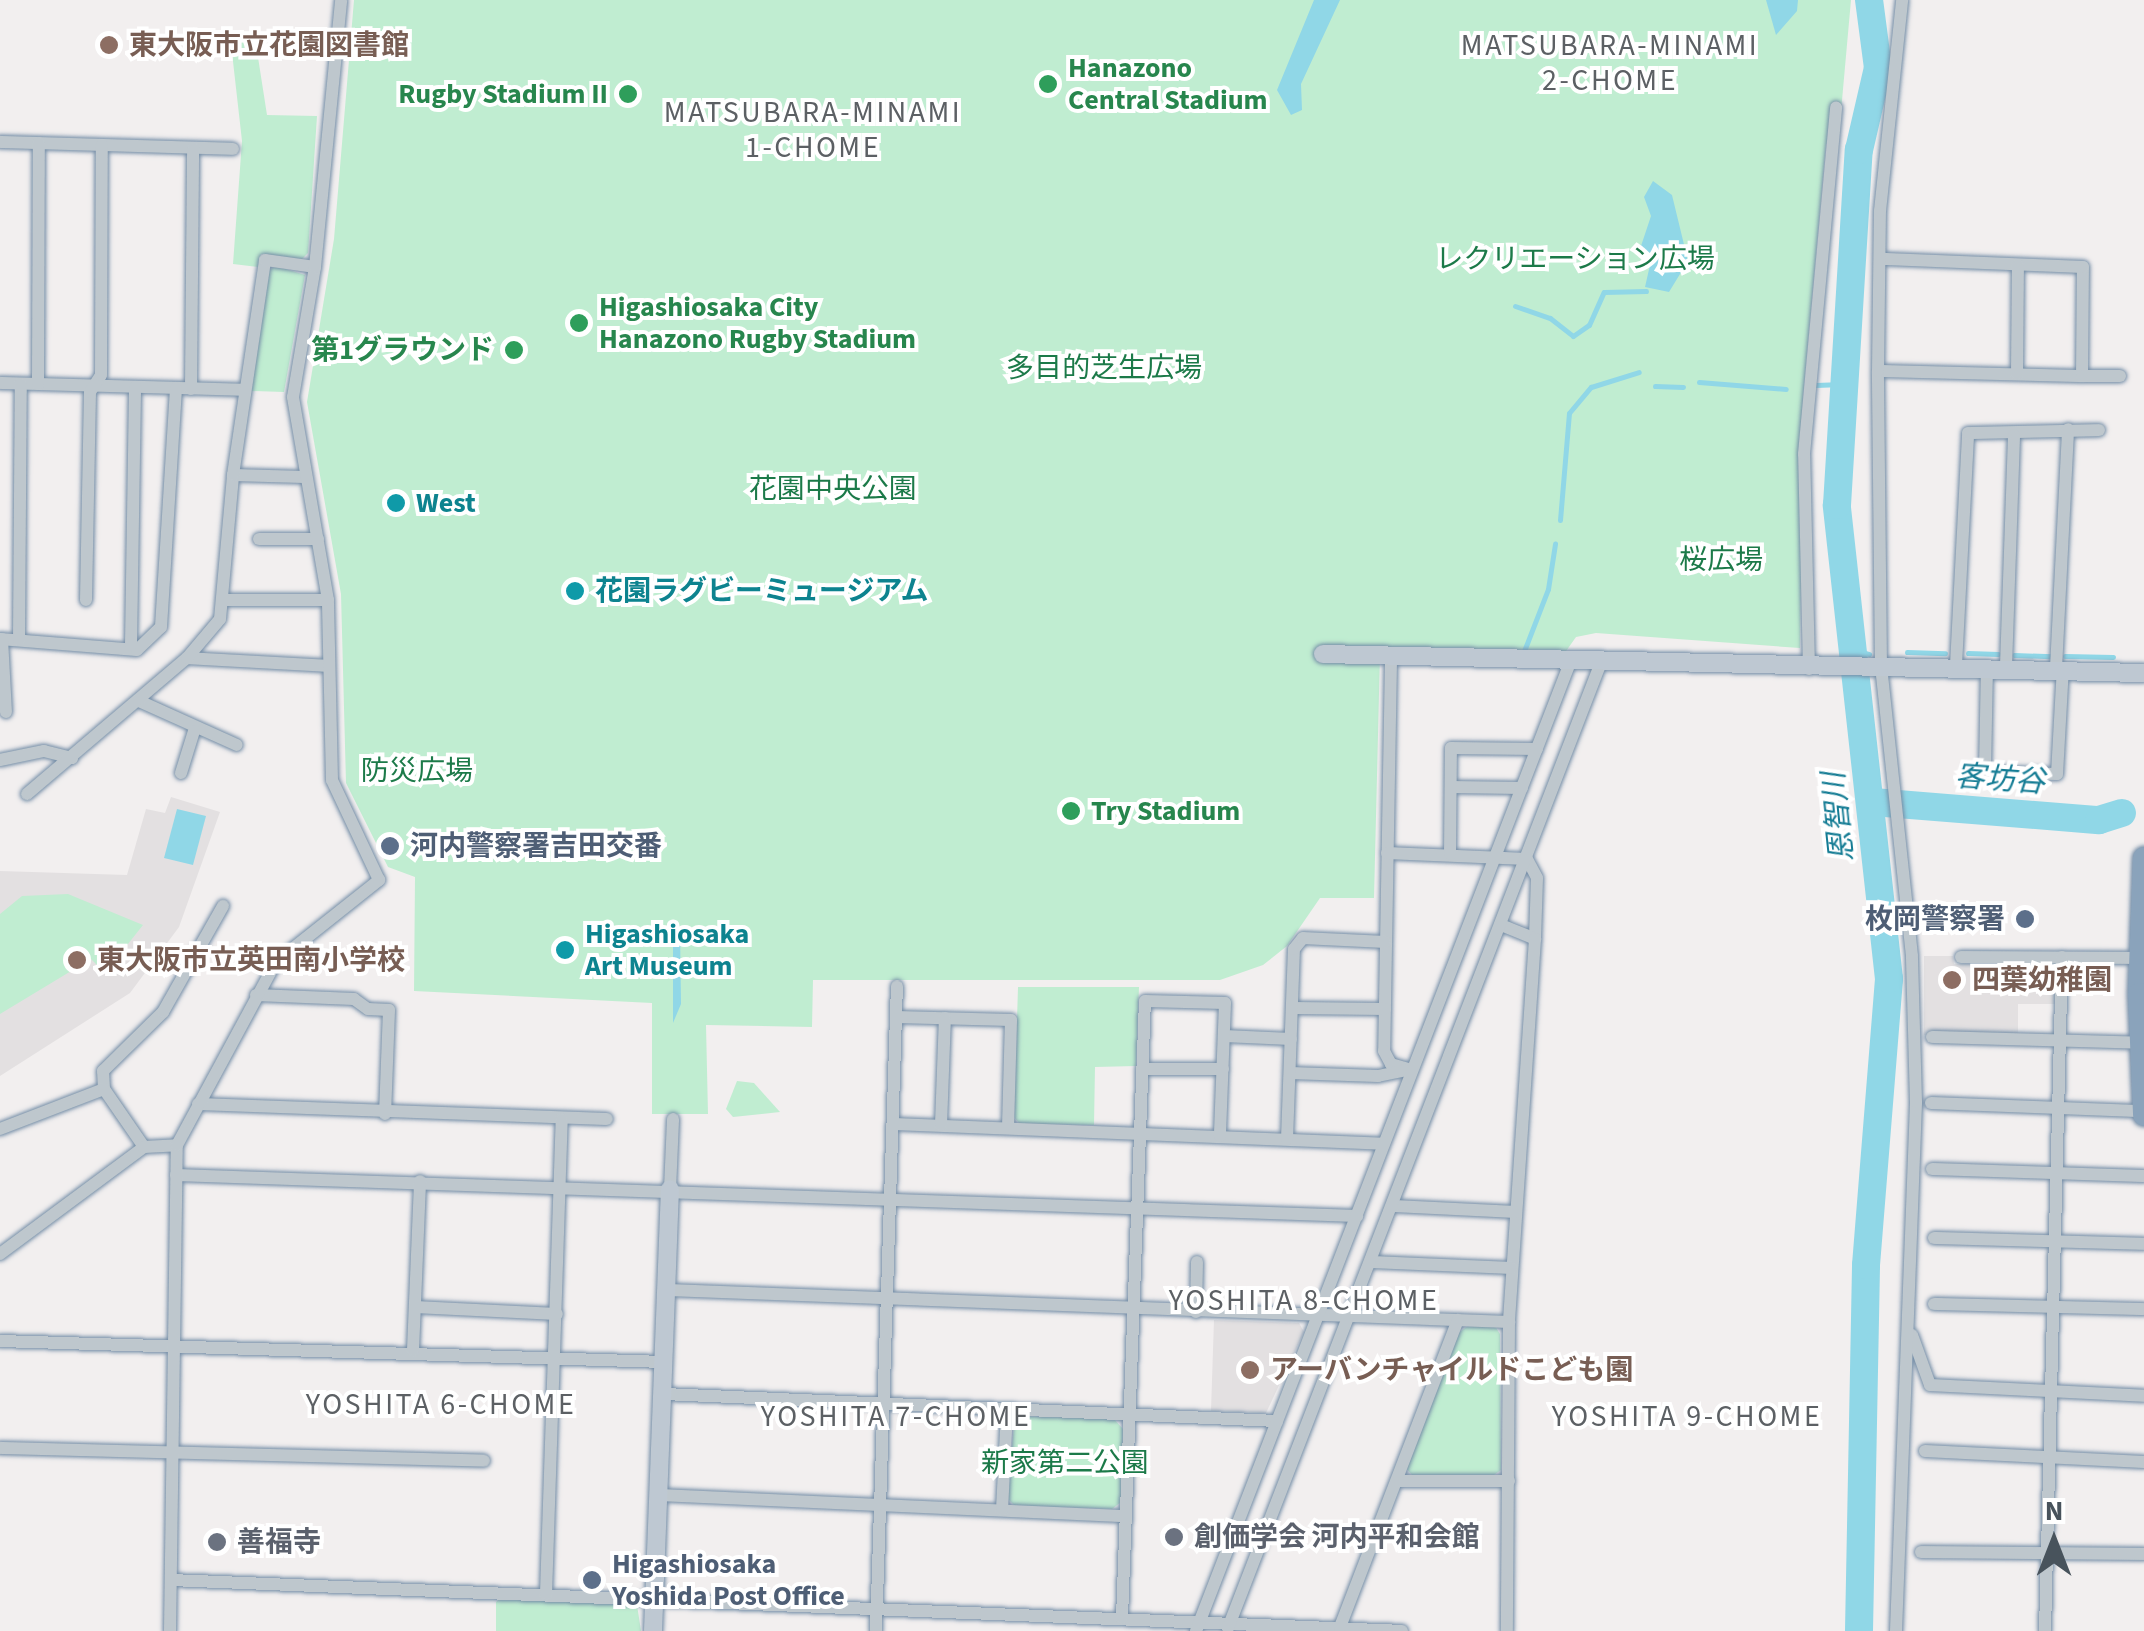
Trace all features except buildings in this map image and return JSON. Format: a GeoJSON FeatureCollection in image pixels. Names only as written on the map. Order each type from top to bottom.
{"type":"FeatureCollection","features":[{"type":"Feature","properties":{"kind":"highway"},"geometry":{"type":"LineString","coordinates":[[2144,858],[2144,1112]]}},
{"type":"Feature","properties":{"kind":"street"},"geometry":{"type":"LineString","coordinates":[[170,1631],[176,1145],[276,962],[379,880],[332,780],[328,600],[293,397],[315,268],[340,0]]}},
{"type":"Feature","properties":{"kind":"street"},"geometry":{"type":"LineString","coordinates":[[1896,1631],[1910,1330],[1915,1036],[1897,794],[1877,668],[1878,371],[1880,259],[1902,0]]}},
{"type":"Feature","properties":{"kind":"street"},"geometry":{"type":"LineString","coordinates":[[1814,670],[1804,454],[1836,107]]}},
{"type":"Feature","properties":{"kind":"street"},"geometry":{"type":"LineString","coordinates":[[0,142],[233,149]]}},
{"type":"Feature","properties":{"kind":"street"},"geometry":{"type":"LineString","coordinates":[[38,384],[39,143]]}},
{"type":"Feature","properties":{"kind":"street"},"geometry":{"type":"LineString","coordinates":[[86,600],[95,386],[102,375],[102,145]]}},
{"type":"Feature","properties":{"kind":"street"},"geometry":{"type":"LineString","coordinates":[[191,388],[193,148]]}},
{"type":"Feature","properties":{"kind":"street"},"geometry":{"type":"LineString","coordinates":[[1880,259],[2083,267],[2082,376]]}},
{"type":"Feature","properties":{"kind":"street"},"geometry":{"type":"LineString","coordinates":[[28,794],[139,702],[187,658],[220,620],[233,476],[265,260],[315,268]]}},
{"type":"Feature","properties":{"kind":"street"},"geometry":{"type":"LineString","coordinates":[[2017,374],[2018,264]]}},
{"type":"Feature","properties":{"kind":"street"},"geometry":{"type":"LineString","coordinates":[[1878,371],[2120,376]]}},
{"type":"Feature","properties":{"kind":"street"},"geometry":{"type":"LineString","coordinates":[[0,383],[245,390]]}},
{"type":"Feature","properties":{"kind":"street"},"geometry":{"type":"LineString","coordinates":[[19,640],[20,384]]}},
{"type":"Feature","properties":{"kind":"street"},"geometry":{"type":"LineString","coordinates":[[131,646],[135,388]]}},
{"type":"Feature","properties":{"kind":"street"},"geometry":{"type":"LineString","coordinates":[[6,712],[1,639],[131,646],[137,650],[161,627],[176,388]]}},
{"type":"Feature","properties":{"kind":"street"},"geometry":{"type":"LineString","coordinates":[[2014,435],[1985,772],[2056,774],[2068,429]]}},
{"type":"Feature","properties":{"kind":"street"},"geometry":{"type":"LineString","coordinates":[[1956,665],[1968,432],[2014,435],[2098,430]]}},
{"type":"Feature","properties":{"kind":"street"},"geometry":{"type":"LineString","coordinates":[[233,476],[304,477]]}},
{"type":"Feature","properties":{"kind":"street"},"geometry":{"type":"LineString","coordinates":[[259,538],[318,539]]}},
{"type":"Feature","properties":{"kind":"street"},"geometry":{"type":"LineString","coordinates":[[223,600],[328,600]]}},
{"type":"Feature","properties":{"kind":"street"},"geometry":{"type":"LineString","coordinates":[[1323,654],[1392,660],[1602,660],[1814,670],[1956,665],[2144,673]]}},
{"type":"Feature","properties":{"kind":"street"},"geometry":{"type":"LineString","coordinates":[[187,658],[328,666]]}},
{"type":"Feature","properties":{"kind":"street"},"geometry":{"type":"LineString","coordinates":[[1392,660],[1384,1052],[1392,1064],[1409,1069]]}},
{"type":"Feature","properties":{"kind":"street"},"geometry":{"type":"LineString","coordinates":[[1198,1626],[1357,1216],[1409,1069],[1571,660]]}},
{"type":"Feature","properties":{"kind":"street"},"geometry":{"type":"LineString","coordinates":[[1228,1627],[1602,660]]}},
{"type":"Feature","properties":{"kind":"street"},"geometry":{"type":"LineString","coordinates":[[139,702],[194,731],[237,745]]}},
{"type":"Feature","properties":{"kind":"street"},"geometry":{"type":"LineString","coordinates":[[181,773],[194,731]]}},
{"type":"Feature","properties":{"kind":"street"},"geometry":{"type":"LineString","coordinates":[[1450,854],[1451,748],[1536,749]]}},
{"type":"Feature","properties":{"kind":"street"},"geometry":{"type":"LineString","coordinates":[[0,760],[44,751],[72,758]]}},
{"type":"Feature","properties":{"kind":"street"},"geometry":{"type":"LineString","coordinates":[[1451,786],[1522,788]]}},
{"type":"Feature","properties":{"kind":"street"},"geometry":{"type":"LineString","coordinates":[[1386,854],[1497,854],[1527,859]]}},
{"type":"Feature","properties":{"kind":"street"},"geometry":{"type":"LineString","coordinates":[[1507,1631],[1509,1322],[1537,878],[1527,859]]}},
{"type":"Feature","properties":{"kind":"street"},"geometry":{"type":"LineString","coordinates":[[144,1147],[104,1089],[103,1071],[164,1012],[223,906]]}},
{"type":"Feature","properties":{"kind":"street"},"geometry":{"type":"LineString","coordinates":[[1502,925],[1535,939]]}},
{"type":"Feature","properties":{"kind":"street"},"geometry":{"type":"LineString","coordinates":[[1287,1139],[1294,949],[1303,938],[1385,942]]}},
{"type":"Feature","properties":{"kind":"street"},"geometry":{"type":"LineString","coordinates":[[1961,957],[2141,958]]}},
{"type":"Feature","properties":{"kind":"street"},"geometry":{"type":"LineString","coordinates":[[2045,1631],[2062,957]]}},
{"type":"Feature","properties":{"kind":"street"},"geometry":{"type":"LineString","coordinates":[[876,1631],[894,1197],[897,986]]}},
{"type":"Feature","properties":{"kind":"street"},"geometry":{"type":"LineString","coordinates":[[256,995],[354,1000],[368,1009],[389,1010],[385,1114]]}},
{"type":"Feature","properties":{"kind":"street"},"geometry":{"type":"LineString","coordinates":[[1122,1618],[1144,1002],[1226,1003],[1220,1136]]}},
{"type":"Feature","properties":{"kind":"street"},"geometry":{"type":"LineString","coordinates":[[1293,1008],[1385,1009]]}},
{"type":"Feature","properties":{"kind":"street"},"geometry":{"type":"LineString","coordinates":[[896,1016],[1011,1020],[1008,1128]]}},
{"type":"Feature","properties":{"kind":"street"},"geometry":{"type":"LineString","coordinates":[[941,1125],[945,1018]]}},
{"type":"Feature","properties":{"kind":"street"},"geometry":{"type":"LineString","coordinates":[[1224,1036],[1292,1039]]}},
{"type":"Feature","properties":{"kind":"street"},"geometry":{"type":"LineString","coordinates":[[1932,1037],[2141,1042]]}},
{"type":"Feature","properties":{"kind":"street"},"geometry":{"type":"LineString","coordinates":[[1142,1068],[1223,1069]]}},
{"type":"Feature","properties":{"kind":"street"},"geometry":{"type":"LineString","coordinates":[[1290,1073],[1378,1076],[1409,1069]]}},
{"type":"Feature","properties":{"kind":"street"},"geometry":{"type":"LineString","coordinates":[[0,1130],[104,1089]]}},
{"type":"Feature","properties":{"kind":"street"},"geometry":{"type":"LineString","coordinates":[[1931,1103],[2144,1112]]}},
{"type":"Feature","properties":{"kind":"street"},"geometry":{"type":"LineString","coordinates":[[198,1104],[607,1120]]}},
{"type":"Feature","properties":{"kind":"street"},"geometry":{"type":"LineString","coordinates":[[546,1594],[562,1119]]}},
{"type":"Feature","properties":{"kind":"street"},"geometry":{"type":"LineString","coordinates":[[654,1631],[672,1120]]}},
{"type":"Feature","properties":{"kind":"street"},"geometry":{"type":"LineString","coordinates":[[894,1124],[1384,1144]]}},
{"type":"Feature","properties":{"kind":"street"},"geometry":{"type":"LineString","coordinates":[[0,1254],[92,1191],[144,1147],[176,1145]]}},
{"type":"Feature","properties":{"kind":"street"},"geometry":{"type":"LineString","coordinates":[[1932,1169],[2144,1176]]}},
{"type":"Feature","properties":{"kind":"street"},"geometry":{"type":"LineString","coordinates":[[176,1175],[560,1185],[1357,1216]]}},
{"type":"Feature","properties":{"kind":"street"},"geometry":{"type":"LineString","coordinates":[[0,1342],[412,1356],[420,1181]]}},
{"type":"Feature","properties":{"kind":"street"},"geometry":{"type":"LineString","coordinates":[[1394,1206],[1516,1212]]}},
{"type":"Feature","properties":{"kind":"street"},"geometry":{"type":"LineString","coordinates":[[1934,1238],[2144,1244]]}},
{"type":"Feature","properties":{"kind":"street"},"geometry":{"type":"LineString","coordinates":[[1196,1312],[1197,1262]]}},
{"type":"Feature","properties":{"kind":"street"},"geometry":{"type":"LineString","coordinates":[[1372,1262],[1512,1268]]}},
{"type":"Feature","properties":{"kind":"street"},"geometry":{"type":"LineString","coordinates":[[668,1290],[1318,1318],[1509,1322]]}},
{"type":"Feature","properties":{"kind":"street"},"geometry":{"type":"LineString","coordinates":[[1934,1304],[2144,1309]]}},
{"type":"Feature","properties":{"kind":"street"},"geometry":{"type":"LineString","coordinates":[[415,1307],[557,1314]]}},
{"type":"Feature","properties":{"kind":"street"},"geometry":{"type":"LineString","coordinates":[[1340,1627],[1458,1320]]}},
{"type":"Feature","properties":{"kind":"street"},"geometry":{"type":"LineString","coordinates":[[1910,1330],[1930,1385],[2144,1396]]}},
{"type":"Feature","properties":{"kind":"street"},"geometry":{"type":"LineString","coordinates":[[413,1350],[664,1362]]}},
{"type":"Feature","properties":{"kind":"street"},"geometry":{"type":"LineString","coordinates":[[664,1394],[1277,1421]]}},
{"type":"Feature","properties":{"kind":"street"},"geometry":{"type":"LineString","coordinates":[[1002,1510],[1007,1410]]}},
{"type":"Feature","properties":{"kind":"street"},"geometry":{"type":"LineString","coordinates":[[0,1448],[484,1461]]}},
{"type":"Feature","properties":{"kind":"street"},"geometry":{"type":"LineString","coordinates":[[1925,1451],[2144,1462]]}},
{"type":"Feature","properties":{"kind":"street"},"geometry":{"type":"LineString","coordinates":[[1397,1481],[1509,1481]]}},
{"type":"Feature","properties":{"kind":"street"},"geometry":{"type":"LineString","coordinates":[[660,1496],[1126,1516]]}},
{"type":"Feature","properties":{"kind":"street"},"geometry":{"type":"LineString","coordinates":[[1922,1552],[2144,1554]]}},
{"type":"Feature","properties":{"kind":"street"},"geometry":{"type":"LineString","coordinates":[[171,1580],[1122,1618],[1198,1626],[1402,1631]]}},
{"type":"Feature","properties":{"kind":"shaded area","name":"東大阪市立英田南小学校"},"geometry":{"type":"Polygon","coordinates":[[[171,797],[220,812],[179,927],[130,993],[0,1076],[0,871],[127,875],[146,809],[165,813],[171,797]]]}},
{"type":"Feature","properties":{"kind":"shaded area"},"geometry":{"type":"Polygon","coordinates":[[[1924,956],[1953,956],[1954,964],[2056,964],[2056,1004],[2018,1004],[2018,1035],[1924,1035],[1924,956]]]}},
{"type":"Feature","properties":{"kind":"shaded area","name":"アーバンチャイルドこども園"},"geometry":{"type":"Polygon","coordinates":[[[1214,1320],[1299,1323],[1304,1332],[1266,1413],[1211,1411],[1214,1320]]]}},
{"type":"Feature","properties":{"kind":"green space","name":"花園中央公園"},"geometry":{"type":"Polygon","coordinates":[[[354,0],[1851,0],[1838,145],[1826,144],[1803,398],[1800,648],[1596,633],[1576,637],[1564,654],[1380,653],[1374,898],[1320,898],[1287,946],[1263,965],[1220,980],[813,980],[812,1027],[706,1025],[708,1114],[652,1114],[652,1003],[414,991],[415,877],[388,867],[346,783],[341,594],[307,402],[334,239],[354,0]]]}},
{"type":"Feature","properties":{"kind":"green space"},"geometry":{"type":"Polygon","coordinates":[[[230,35],[255,38],[267,115],[317,116],[308,253],[301,260],[261,254],[259,267],[233,264],[242,141],[230,35]]]}},
{"type":"Feature","properties":{"kind":"green space"},"geometry":{"type":"Polygon","coordinates":[[[276,266],[305,275],[284,392],[250,391],[269,270],[276,266]]]}},
{"type":"Feature","properties":{"kind":"green space"},"geometry":{"type":"Polygon","coordinates":[[[68,894],[143,925],[105,973],[91,959],[0,1014],[0,914],[22,896],[68,894]]]}},
{"type":"Feature","properties":{"kind":"green space"},"geometry":{"type":"Polygon","coordinates":[[[1018,987],[1139,987],[1136,1066],[1095,1067],[1094,1125],[1020,1124],[1014,1117],[1018,987]]]}},
{"type":"Feature","properties":{"kind":"green space"},"geometry":{"type":"Polygon","coordinates":[[[737,1081],[754,1083],[780,1112],[733,1117],[726,1109],[737,1081]]]}},
{"type":"Feature","properties":{"kind":"green space"},"geometry":{"type":"Polygon","coordinates":[[[1473,1322],[1493,1323],[1500,1334],[1501,1470],[1491,1477],[1412,1475],[1406,1468],[1457,1334],[1473,1322]]]}},
{"type":"Feature","properties":{"kind":"green space","name":"新家第二公園"},"geometry":{"type":"Polygon","coordinates":[[[1015,1416],[1114,1419],[1123,1429],[1121,1502],[1112,1509],[1015,1506],[1007,1498],[1015,1416]]]}},
{"type":"Feature","properties":{"kind":"green space"},"geometry":{"type":"Polygon","coordinates":[[[502,1597],[637,1605],[641,1631],[496,1631],[496,1602],[502,1597]]]}},
{"type":"Feature","properties":{"kind":"water"},"geometry":{"type":"Polygon","coordinates":[[[1314,0],[1340,0],[1301,84],[1302,110],[1291,115],[1277,90],[1314,0]]]}},
{"type":"Feature","properties":{"kind":"water"},"geometry":{"type":"Polygon","coordinates":[[[1766,0],[1798,0],[1797,11],[1776,35],[1766,0]]]}},
{"type":"Feature","properties":{"kind":"water"},"geometry":{"type":"Polygon","coordinates":[[[1653,181],[1672,195],[1688,261],[1669,292],[1645,287],[1650,265],[1641,246],[1651,216],[1644,197],[1653,181]]]}},
{"type":"Feature","properties":{"kind":"water"},"geometry":{"type":"Polygon","coordinates":[[[177,809],[206,816],[193,865],[164,858],[177,809]]]}},
{"type":"Feature","properties":{"kind":"water"},"geometry":{"type":"Polygon","coordinates":[[[673,930],[680,930],[681,1004],[673,1023],[673,930]]]}},
{"type":"Feature","properties":{"kind":"waterway","name":"恩智川"},"geometry":{"type":"LineString","coordinates":[[1859,1631],[1866,1265],[1889,979],[1837,505],[1859,150],[1878,68],[1869,0]]}},
{"type":"Feature","properties":{"kind":"waterway"},"geometry":{"type":"LineString","coordinates":[[1515,306],[1550,318],[1573,336],[1589,325],[1604,292],[1646,291]]}},
{"type":"Feature","properties":{"kind":"waterway"},"geometry":{"type":"LineString","coordinates":[[1560,520],[1569,413],[1591,387],[1639,372]]}},
{"type":"Feature","properties":{"kind":"waterway"},"geometry":{"type":"LineString","coordinates":[[1699,382],[1786,389]]}},
{"type":"Feature","properties":{"kind":"waterway"},"geometry":{"type":"LineString","coordinates":[[1816,385],[1842,384]]}},
{"type":"Feature","properties":{"kind":"waterway"},"geometry":{"type":"LineString","coordinates":[[1655,386],[1683,387]]}},
{"type":"Feature","properties":{"kind":"waterway"},"geometry":{"type":"LineString","coordinates":[[1524,651],[1548,589],[1555,544]]}},
{"type":"Feature","properties":{"kind":"waterway"},"geometry":{"type":"LineString","coordinates":[[1849,648],[1869,654]]}},
{"type":"Feature","properties":{"kind":"waterway"},"geometry":{"type":"LineString","coordinates":[[1907,652],[1945,653]]}},
{"type":"Feature","properties":{"kind":"waterway"},"geometry":{"type":"LineString","coordinates":[[1968,653],[1998,654]]}},
{"type":"Feature","properties":{"kind":"waterway"},"geometry":{"type":"LineString","coordinates":[[2014,655],[2052,656]]}},
{"type":"Feature","properties":{"kind":"waterway"},"geometry":{"type":"LineString","coordinates":[[2065,656],[2113,657]]}},
{"type":"Feature","properties":{"kind":"waterway","name":"客坊谷"},"geometry":{"type":"LineString","coordinates":[[1873,802],[2099,820],[2122,813]]}},
{"type":"Feature","properties":{"kind":"place","name":"東大阪市立花園図書館"},"geometry":{"type":"Point","coordinates":[109,45]}},
{"type":"Feature","properties":{"kind":"place","name":"Hanazono Central Stadium"},"geometry":{"type":"Point","coordinates":[1048,84]}},
{"type":"Feature","properties":{"kind":"place","name":"Rugby Stadium II"},"geometry":{"type":"Point","coordinates":[628,94]}},
{"type":"Feature","properties":{"kind":"place","name":"Higashiosaka City Hanazono Rugby Stadium"},"geometry":{"type":"Point","coordinates":[579,323]}},
{"type":"Feature","properties":{"kind":"place","name":"第1グラウンド"},"geometry":{"type":"Point","coordinates":[514,350]}},
{"type":"Feature","properties":{"kind":"place","name":"West"},"geometry":{"type":"Point","coordinates":[396,503]}},
{"type":"Feature","properties":{"kind":"place","name":"花園ラグビーミュージアム"},"geometry":{"type":"Point","coordinates":[575,591]}},
{"type":"Feature","properties":{"kind":"place","name":"Try Stadium"},"geometry":{"type":"Point","coordinates":[1071,811]}},
{"type":"Feature","properties":{"kind":"place","name":"河内警察署吉田交番"},"geometry":{"type":"Point","coordinates":[390,846]}},
{"type":"Feature","properties":{"kind":"place","name":"枚岡警察署"},"geometry":{"type":"Point","coordinates":[2025,919]}},
{"type":"Feature","properties":{"kind":"place","name":"Higashiosaka Art Museum"},"geometry":{"type":"Point","coordinates":[565,950]}},
{"type":"Feature","properties":{"kind":"place","name":"東大阪市立英田南小学校"},"geometry":{"type":"Point","coordinates":[77,960]}},
{"type":"Feature","properties":{"kind":"place","name":"四葉幼稚園"},"geometry":{"type":"Point","coordinates":[1952,980]}},
{"type":"Feature","properties":{"kind":"place","name":"アーバンチャイルドこども園"},"geometry":{"type":"Point","coordinates":[1250,1370]}},
{"type":"Feature","properties":{"kind":"place","name":"創価学会 河内平和会館"},"geometry":{"type":"Point","coordinates":[1174,1537]}},
{"type":"Feature","properties":{"kind":"place","name":"善福寺"},"geometry":{"type":"Point","coordinates":[217,1542]}},
{"type":"Feature","properties":{"kind":"place","name":"Higashiosaka Yoshida Post Office"},"geometry":{"type":"Point","coordinates":[592,1580]}},
{"type":"Feature","properties":{"kind":"district","name":"MATSUBARA-MINAMI 2-CHOME"},"geometry":{"type":"Point","coordinates":[1610,63]}},
{"type":"Feature","properties":{"kind":"district","name":"MATSUBARA-MINAMI 1-CHOME"},"geometry":{"type":"Point","coordinates":[813,130]}},
{"type":"Feature","properties":{"kind":"district","name":"YOSHITA 8-CHOME"},"geometry":{"type":"Point","coordinates":[1304,1301]}},
{"type":"Feature","properties":{"kind":"district","name":"YOSHITA 6-CHOME"},"geometry":{"type":"Point","coordinates":[441,1405]}},
{"type":"Feature","properties":{"kind":"district","name":"YOSHITA 7-CHOME"},"geometry":{"type":"Point","coordinates":[896,1417]}},
{"type":"Feature","properties":{"kind":"district","name":"YOSHITA 9-CHOME"},"geometry":{"type":"Point","coordinates":[1687,1417]}},
{"type":"Feature","properties":{"kind":"park label","name":"レクリエーション広場"},"geometry":{"type":"Point","coordinates":[1575,259]}},
{"type":"Feature","properties":{"kind":"park label","name":"多目的芝生広場"},"geometry":{"type":"Point","coordinates":[1104,368]}},
{"type":"Feature","properties":{"kind":"park label","name":"桜広場"},"geometry":{"type":"Point","coordinates":[1721,560]}},
{"type":"Feature","properties":{"kind":"park label","name":"防災広場"},"geometry":{"type":"Point","coordinates":[417,771]}}]}
